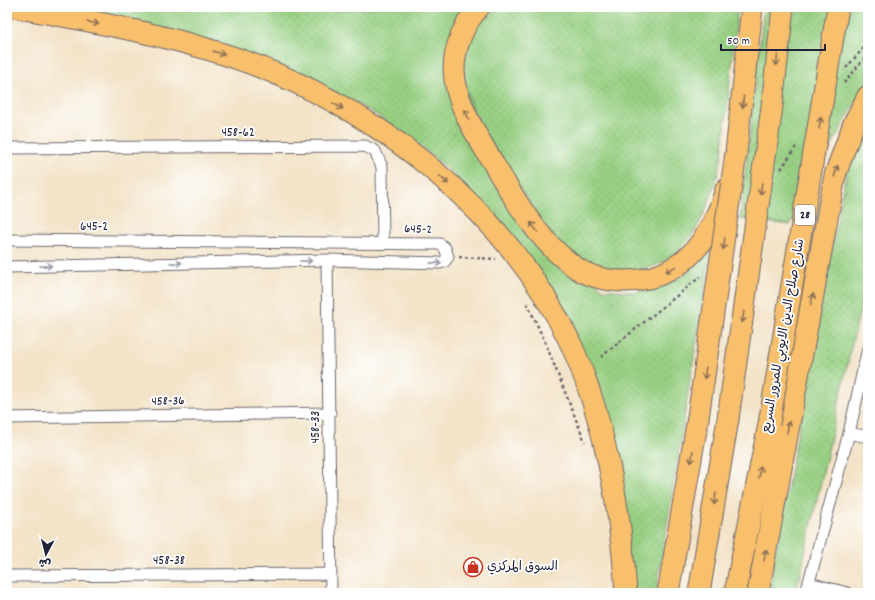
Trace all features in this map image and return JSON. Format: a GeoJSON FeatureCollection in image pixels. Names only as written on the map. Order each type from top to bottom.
{"type":"FeatureCollection","features":[{"type":"Feature","properties":{"kind":"highway"},"geometry":{"type":"LineString","coordinates":[[14,7],[175,41],[260,67],[294,82],[363,120],[418,158],[456,191],[488,223],[536,284],[565,332],[577,360],[596,413],[608,464],[616,506],[626,593]]}},
{"type":"Feature","properties":{"kind":"highway"},"geometry":{"type":"LineString","coordinates":[[479,7],[464,28],[456,54],[454,70],[458,93],[471,125],[534,228],[560,256],[584,272],[616,281],[641,280],[672,269],[683,262],[694,251],[713,226],[736,153]]}},
{"type":"Feature","properties":{"kind":"highway"},"geometry":{"type":"LineString","coordinates":[[668,593],[698,418],[736,153],[752,7]]}},
{"type":"Feature","properties":{"kind":"highway"},"geometry":{"type":"LineString","coordinates":[[699,593],[728,419],[769,129],[783,7]]}},
{"type":"Feature","properties":{"kind":"highway","name":"شارع صلاح الدين الايوبي للمرور السريع"},"geometry":{"type":"LineString","coordinates":[[735,593],[769,424],[838,7]]}},
{"type":"Feature","properties":{"kind":"highway"},"geometry":{"type":"LineString","coordinates":[[758,593],[835,175],[851,130],[868,96]]}},
{"type":"Feature","properties":{"kind":"street","name":"458-62"},"geometry":{"type":"LineString","coordinates":[[7,148],[365,146],[375,151],[382,167],[383,242]]}},
{"type":"Feature","properties":{"kind":"street","name":"645-2"},"geometry":{"type":"LineString","coordinates":[[7,240],[383,242],[440,244],[445,248],[448,257]]}},
{"type":"Feature","properties":{"kind":"street"},"geometry":{"type":"LineString","coordinates":[[341,242],[342,260]]}},
{"type":"Feature","properties":{"kind":"street"},"geometry":{"type":"LineString","coordinates":[[7,267],[327,260],[440,263],[444,262],[448,257]]}},
{"type":"Feature","properties":{"kind":"street","name":"458-33"},"geometry":{"type":"LineString","coordinates":[[327,260],[331,593]]}},
{"type":"Feature","properties":{"kind":"street"},"geometry":{"type":"LineString","coordinates":[[847,593],[808,588],[849,433],[868,348]]}},
{"type":"Feature","properties":{"kind":"street","name":"458-36"},"geometry":{"type":"LineString","coordinates":[[7,418],[330,413]]}},
{"type":"Feature","properties":{"kind":"street"},"geometry":{"type":"LineString","coordinates":[[849,433],[868,438]]}},
{"type":"Feature","properties":{"kind":"street","name":"458-38"},"geometry":{"type":"LineString","coordinates":[[7,576],[331,574]]}},
{"type":"Feature","properties":{"kind":"path"},"geometry":{"type":"LineString","coordinates":[[843,71],[868,43]]}},
{"type":"Feature","properties":{"kind":"path"},"geometry":{"type":"LineString","coordinates":[[845,80],[867,56]]}},
{"type":"Feature","properties":{"kind":"path"},"geometry":{"type":"LineString","coordinates":[[781,170],[798,145]]}},
{"type":"Feature","properties":{"kind":"path"},"geometry":{"type":"LineString","coordinates":[[448,257],[495,259],[499,261]]}},
{"type":"Feature","properties":{"kind":"path"},"geometry":{"type":"LineString","coordinates":[[601,357],[697,281]]}},
{"type":"Feature","properties":{"kind":"path"},"geometry":{"type":"LineString","coordinates":[[525,300],[546,342],[582,433]]}},
{"type":"Feature","properties":{"kind":"green space"},"geometry":{"type":"Polygon","coordinates":[[[59,7],[232,7],[295,10],[348,10],[375,7],[464,7],[455,20],[449,44],[500,190],[603,289],[634,292],[661,286],[680,278],[711,251],[656,593],[634,593],[593,372],[453,174],[417,143],[374,113],[312,80],[59,7]]]}},
{"type":"Feature","properties":{"kind":"green space"},"geometry":{"type":"Polygon","coordinates":[[[494,7],[738,7],[722,155],[717,177],[701,220],[689,239],[675,254],[657,265],[636,270],[611,269],[594,265],[578,257],[564,248],[549,234],[487,136],[473,109],[465,83],[464,71],[466,53],[472,36],[482,20],[494,7]]]}},
{"type":"Feature","properties":{"kind":"green space"},"geometry":{"type":"Polygon","coordinates":[[[764,7],[868,7],[868,82],[841,128],[790,225],[740,219],[764,7]]]}},
{"type":"Feature","properties":{"kind":"green space"},"geometry":{"type":"Polygon","coordinates":[[[868,113],[868,273],[796,593],[768,593],[851,146],[868,113]]]}},
{"type":"Feature","properties":{"kind":"place","name":"السوق المركزي"},"geometry":{"type":"Point","coordinates":[473,567]}}]}
